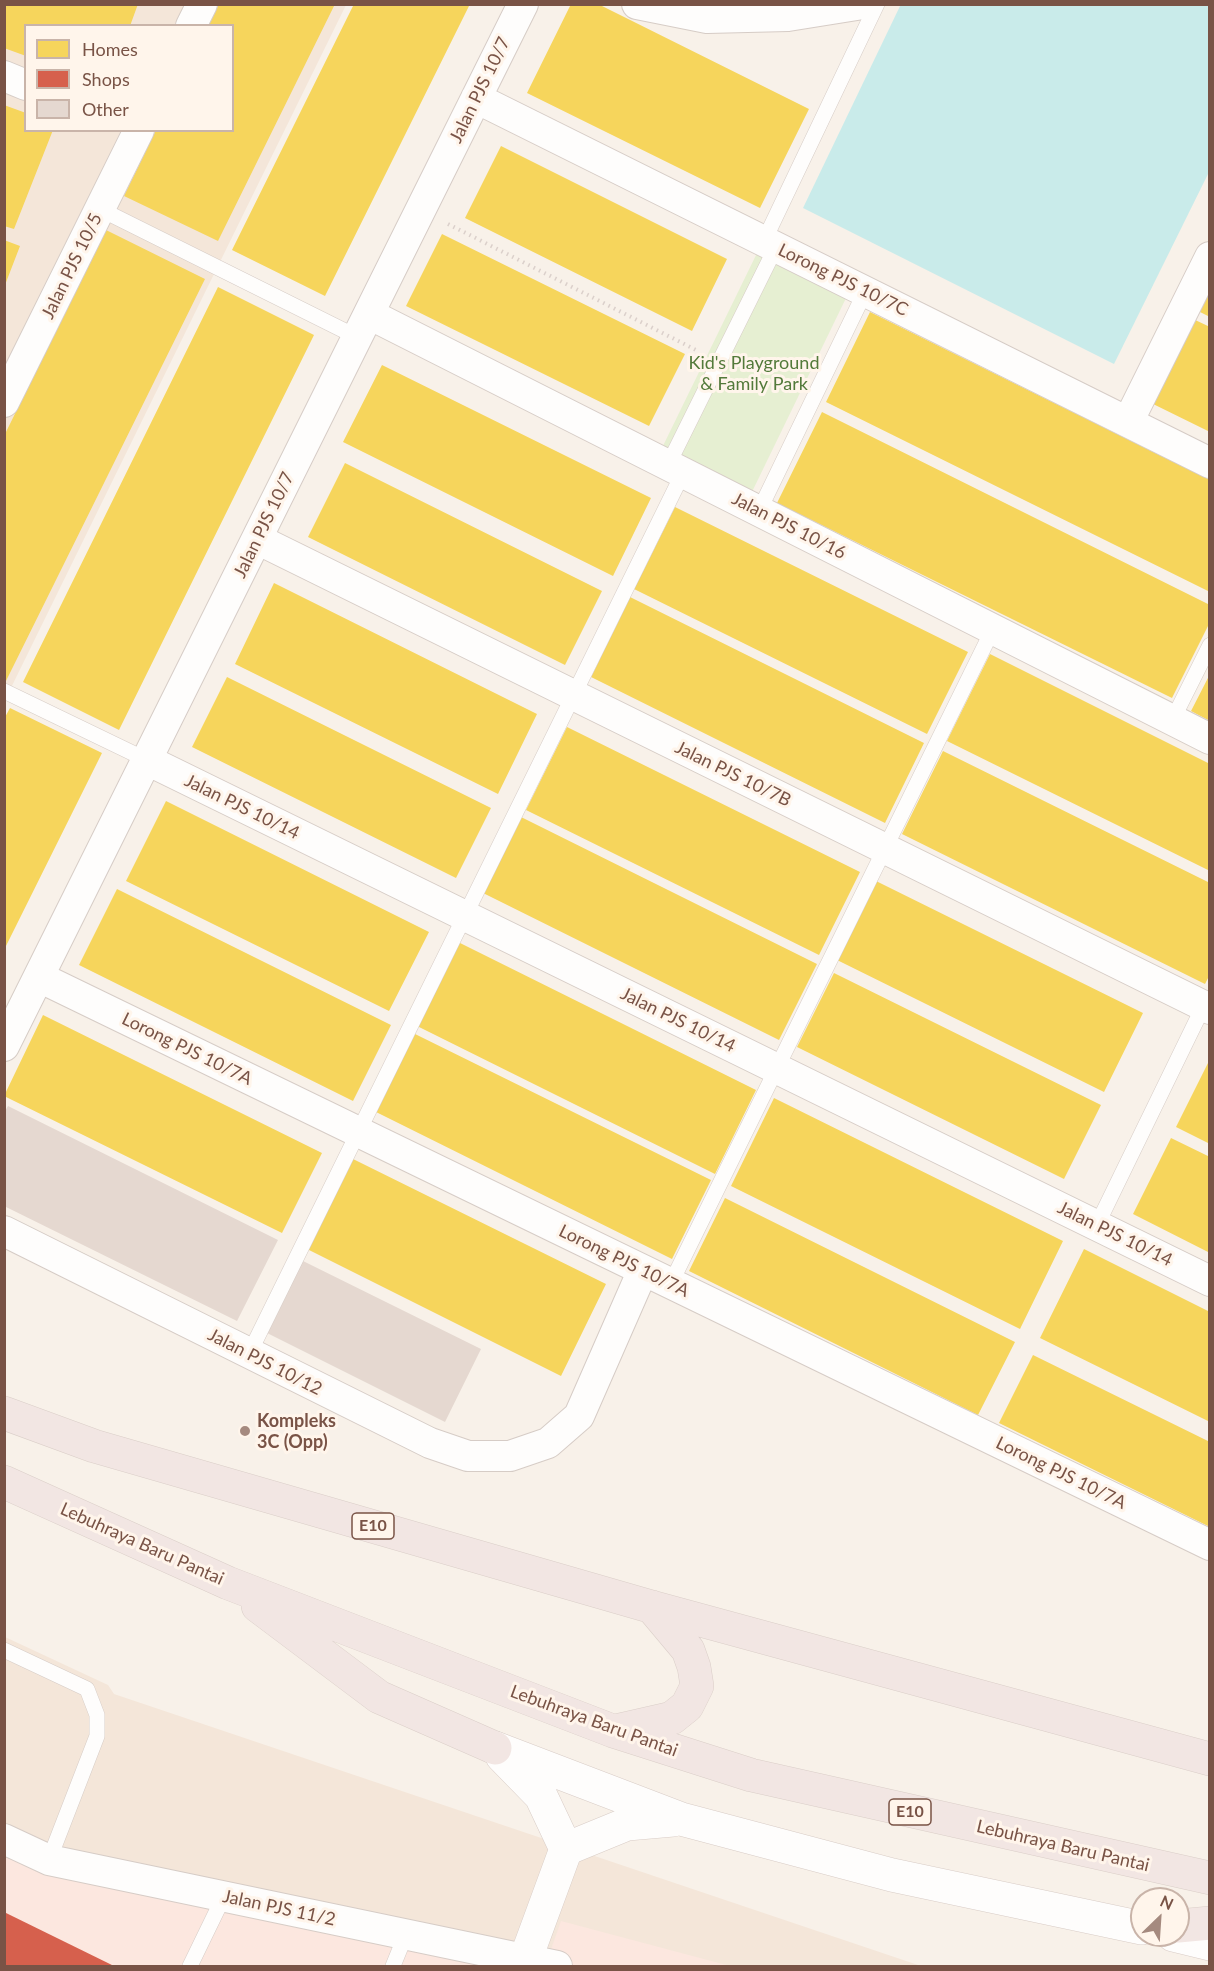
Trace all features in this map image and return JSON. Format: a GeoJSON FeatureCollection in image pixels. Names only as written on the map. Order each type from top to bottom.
{"type":"FeatureCollection","features":[{"type":"Feature","properties":{"kind":"highway","name":"E10"},"geometry":{"type":"LineString","coordinates":[[4,1413],[94,1446],[652,1607],[1209,1759]]}},
{"type":"Feature","properties":{"kind":"highway","name":"Lebuhraya Baru Pantai"},"geometry":{"type":"LineString","coordinates":[[4,1482],[228,1583],[613,1731],[751,1775],[1209,1878]]}},
{"type":"Feature","properties":{"kind":"highway"},"geometry":{"type":"LineString","coordinates":[[228,1583],[379,1697],[495,1748]]}},
{"type":"Feature","properties":{"kind":"highway"},"geometry":{"type":"LineString","coordinates":[[613,1731],[672,1718],[687,1706],[697,1686],[688,1650],[652,1607]]}},
{"type":"Feature","properties":{"kind":"highway"},"geometry":{"type":"LineString","coordinates":[[1190,1925],[1209,1923]]}},
{"type":"Feature","properties":{"kind":"main road"},"geometry":{"type":"LineString","coordinates":[[495,1748],[681,1819],[892,1875],[1130,1925]]}},
{"type":"Feature","properties":{"kind":"main road"},"geometry":{"type":"LineString","coordinates":[[495,1748],[541,1796],[566,1849],[535,1964]]}},
{"type":"Feature","properties":{"kind":"main road"},"geometry":{"type":"LineString","coordinates":[[566,1849],[627,1824],[681,1819]]}},
{"type":"Feature","properties":{"kind":"main road"},"geometry":{"type":"LineString","coordinates":[[1190,1939],[1209,1944]]}},
{"type":"Feature","properties":{"kind":"street"},"geometry":{"type":"LineString","coordinates":[[192,24],[202,4]]}},
{"type":"Feature","properties":{"kind":"street","name":"Jalan PJS 10/7"},"geometry":{"type":"LineString","coordinates":[[4,1046],[523,4]]}},
{"type":"Feature","properties":{"kind":"street"},"geometry":{"type":"LineString","coordinates":[[637,4],[707,18],[788,16],[863,4]]}},
{"type":"Feature","properties":{"kind":"street"},"geometry":{"type":"LineString","coordinates":[[4,76],[24,84]]}},
{"type":"Feature","properties":{"kind":"street","name":"Lorong PJS 10/7C"},"geometry":{"type":"LineString","coordinates":[[476,98],[1209,462]]}},
{"type":"Feature","properties":{"kind":"street","name":"Jalan PJS 10/5"},"geometry":{"type":"LineString","coordinates":[[7,389],[138,132]]}},
{"type":"Feature","properties":{"kind":"street"},"geometry":{"type":"LineString","coordinates":[[1128,422],[1209,257]]}},
{"type":"Feature","properties":{"kind":"street","name":"Jalan PJS 10/16"},"geometry":{"type":"LineString","coordinates":[[363,326],[676,469],[1209,739]]}},
{"type":"Feature","properties":{"kind":"street","name":"Jalan PJS 10/7B"},"geometry":{"type":"LineString","coordinates":[[257,539],[885,849],[1207,1003]]}},
{"type":"Feature","properties":{"kind":"street","name":"Jalan PJS 10/14"},"geometry":{"type":"LineString","coordinates":[[147,760],[1209,1281]]}},
{"type":"Feature","properties":{"kind":"street","name":"Lorong PJS 10/7A"},"geometry":{"type":"LineString","coordinates":[[39,976],[1209,1545]]}},
{"type":"Feature","properties":{"kind":"street","name":"Jalan PJS 10/12"},"geometry":{"type":"LineString","coordinates":[[4,1231],[430,1443],[468,1456],[510,1456],[548,1443],[579,1416],[643,1270]]}},
{"type":"Feature","properties":{"kind":"street","name":"Jalan PJS 11/2"},"geometry":{"type":"LineString","coordinates":[[4,1839],[49,1860],[406,1934],[535,1964]]}},
{"type":"Feature","properties":{"kind":"lane"},"geometry":{"type":"LineString","coordinates":[[249,1354],[574,695],[676,469],[770,244],[877,4]]}},
{"type":"Feature","properties":{"kind":"lane"},"geometry":{"type":"LineString","coordinates":[[100,208],[363,326]]}},
{"type":"Feature","properties":{"kind":"lane"},"geometry":{"type":"LineString","coordinates":[[759,511],[865,291]]}},
{"type":"Feature","properties":{"kind":"lane"},"geometry":{"type":"LineString","coordinates":[[671,1283],[993,629]]}},
{"type":"Feature","properties":{"kind":"lane"},"geometry":{"type":"LineString","coordinates":[[1172,721],[1209,645]]}},
{"type":"Feature","properties":{"kind":"lane"},"geometry":{"type":"LineString","coordinates":[[4,691],[147,760]]}},
{"type":"Feature","properties":{"kind":"lane"},"geometry":{"type":"LineString","coordinates":[[1096,1225],[1207,1003]]}},
{"type":"Feature","properties":{"kind":"lane"},"geometry":{"type":"LineString","coordinates":[[4,1650],[87,1689],[97,1715],[97,1736],[49,1860]]}},
{"type":"Feature","properties":{"kind":"lane"},"geometry":{"type":"LineString","coordinates":[[190,1966],[224,1896]]}},
{"type":"Feature","properties":{"kind":"lane"},"geometry":{"type":"LineString","coordinates":[[393,1966],[406,1934]]}},
{"type":"Feature","properties":{"kind":"path"},"geometry":{"type":"LineString","coordinates":[[420,210],[720,361]]}},
{"type":"Feature","properties":{"kind":"shaded area"},"geometry":{"type":"Polygon","coordinates":[[[5,5],[346,5],[5,700],[5,5]]]}},
{"type":"Feature","properties":{"kind":"shaded area"},"geometry":{"type":"Polygon","coordinates":[[[5,1637],[108,1685],[114,1694],[921,1966],[5,1966],[5,1637]]]}},
{"type":"Feature","properties":{"kind":"shaded area"},"geometry":{"type":"Polygon","coordinates":[[[4,1851],[503,1966],[5,1966],[4,1851]]]}},
{"type":"Feature","properties":{"kind":"shaded area"},"geometry":{"type":"Polygon","coordinates":[[[561,1921],[730,1966],[545,1966],[561,1921]]]}},
{"type":"Feature","properties":{"kind":"green space","name":"Kid's Playground & Family Park"},"geometry":{"type":"Polygon","coordinates":[[[758,251],[848,294],[750,496],[660,452],[758,251]]]}},
{"type":"Feature","properties":{"kind":"water"},"geometry":{"type":"Polygon","coordinates":[[[901,4],[1209,5],[1209,172],[1114,364],[803,208],[901,4]]]}},
{"type":"Feature","properties":{"kind":"building: Homes"},"geometry":{"type":"Polygon","coordinates":[[[4,4],[138,4],[131,24],[24,24],[24,55],[4,48],[4,4]]]}},
{"type":"Feature","properties":{"kind":"building: Homes"},"geometry":{"type":"Polygon","coordinates":[[[219,4],[335,4],[218,241],[124,196],[155,132],[234,132],[234,24],[209,24],[219,4]]]}},
{"type":"Feature","properties":{"kind":"building: Homes"},"geometry":{"type":"Polygon","coordinates":[[[354,4],[469,6],[325,296],[232,250],[354,4]]]}},
{"type":"Feature","properties":{"kind":"building: Homes"},"geometry":{"type":"Polygon","coordinates":[[[571,4],[598,4],[809,109],[760,208],[527,93],[571,4]]]}},
{"type":"Feature","properties":{"kind":"building: Homes"},"geometry":{"type":"Polygon","coordinates":[[[4,105],[24,112],[24,132],[52,132],[14,229],[4,226],[4,105]]]}},
{"type":"Feature","properties":{"kind":"building: Homes"},"geometry":{"type":"Polygon","coordinates":[[[501,146],[727,259],[692,331],[465,218],[501,146]]]}},
{"type":"Feature","properties":{"kind":"building: Homes"},"geometry":{"type":"Polygon","coordinates":[[[106,230],[205,279],[4,685],[4,436],[106,230]]]}},
{"type":"Feature","properties":{"kind":"building: Homes"},"geometry":{"type":"Polygon","coordinates":[[[442,234],[685,354],[649,426],[406,306],[442,234]]]}},
{"type":"Feature","properties":{"kind":"building: Homes"},"geometry":{"type":"Polygon","coordinates":[[[4,240],[20,246],[5,285],[4,285],[4,240]]]}},
{"type":"Feature","properties":{"kind":"building: Homes"},"geometry":{"type":"Polygon","coordinates":[[[1210,279],[1210,317],[1194,309],[1210,279]]]}},
{"type":"Feature","properties":{"kind":"building: Homes"},"geometry":{"type":"Polygon","coordinates":[[[218,287],[314,335],[119,730],[23,682],[218,287]]]}},
{"type":"Feature","properties":{"kind":"building: Homes"},"geometry":{"type":"Polygon","coordinates":[[[870,312],[1210,480],[1210,592],[826,402],[870,312]]]}},
{"type":"Feature","properties":{"kind":"building: Homes"},"geometry":{"type":"Polygon","coordinates":[[[1191,318],[1210,327],[1210,432],[1149,402],[1191,318]]]}},
{"type":"Feature","properties":{"kind":"building: Homes"},"geometry":{"type":"Polygon","coordinates":[[[382,365],[651,498],[613,576],[343,442],[382,365]]]}},
{"type":"Feature","properties":{"kind":"building: Homes"},"geometry":{"type":"Polygon","coordinates":[[[822,412],[1210,605],[1210,622],[1172,698],[777,503],[822,412]]]}},
{"type":"Feature","properties":{"kind":"building: Homes"},"geometry":{"type":"Polygon","coordinates":[[[345,463],[602,591],[565,665],[308,537],[345,463]]]}},
{"type":"Feature","properties":{"kind":"building: Homes"},"geometry":{"type":"Polygon","coordinates":[[[675,507],[968,652],[927,734],[634,589],[675,507]]]}},
{"type":"Feature","properties":{"kind":"building: Homes"},"geometry":{"type":"Polygon","coordinates":[[[274,583],[537,714],[498,794],[235,664],[274,583]]]}},
{"type":"Feature","properties":{"kind":"building: Homes"},"geometry":{"type":"Polygon","coordinates":[[[630,597],[924,743],[885,823],[591,677],[630,597]]]}},
{"type":"Feature","properties":{"kind":"building: Homes"},"geometry":{"type":"Polygon","coordinates":[[[990,654],[1210,764],[1210,871],[947,741],[990,654]]]}},
{"type":"Feature","properties":{"kind":"building: Homes"},"geometry":{"type":"Polygon","coordinates":[[[1210,674],[1210,721],[1191,711],[1210,674]]]}},
{"type":"Feature","properties":{"kind":"building: Homes"},"geometry":{"type":"Polygon","coordinates":[[[227,677],[491,808],[456,878],[192,747],[227,677]]]}},
{"type":"Feature","properties":{"kind":"building: Homes"},"geometry":{"type":"Polygon","coordinates":[[[10,708],[102,753],[4,950],[4,719],[10,708]]]}},
{"type":"Feature","properties":{"kind":"building: Homes"},"geometry":{"type":"Polygon","coordinates":[[[567,727],[860,872],[819,955],[526,810],[567,727]]]}},
{"type":"Feature","properties":{"kind":"building: Homes"},"geometry":{"type":"Polygon","coordinates":[[[943,751],[1210,883],[1210,974],[1205,984],[902,834],[943,751]]]}},
{"type":"Feature","properties":{"kind":"building: Homes"},"geometry":{"type":"Polygon","coordinates":[[[166,801],[429,932],[389,1011],[126,881],[166,801]]]}},
{"type":"Feature","properties":{"kind":"building: Homes"},"geometry":{"type":"Polygon","coordinates":[[[519,816],[817,964],[779,1040],[481,892],[519,816]]]}},
{"type":"Feature","properties":{"kind":"building: Homes"},"geometry":{"type":"Polygon","coordinates":[[[876,881],[1143,1013],[1104,1092],[837,960],[876,881]]]}},
{"type":"Feature","properties":{"kind":"building: Homes"},"geometry":{"type":"Polygon","coordinates":[[[117,889],[391,1025],[353,1101],[79,965],[117,889]]]}},
{"type":"Feature","properties":{"kind":"building: Homes"},"geometry":{"type":"Polygon","coordinates":[[[456,941],[756,1090],[715,1174],[415,1025],[456,941]]]}},
{"type":"Feature","properties":{"kind":"building: Homes"},"geometry":{"type":"Polygon","coordinates":[[[834,973],[1101,1105],[1064,1179],[797,1047],[834,973]]]}},
{"type":"Feature","properties":{"kind":"building: Homes"},"geometry":{"type":"Polygon","coordinates":[[[43,1015],[322,1153],[282,1233],[4,1096],[43,1015]]]}},
{"type":"Feature","properties":{"kind":"building: Homes"},"geometry":{"type":"Polygon","coordinates":[[[413,1033],[711,1180],[672,1259],[374,1111],[413,1033]]]}},
{"type":"Feature","properties":{"kind":"building: Homes"},"geometry":{"type":"Polygon","coordinates":[[[1210,1059],[1210,1144],[1176,1127],[1210,1059]]]}},
{"type":"Feature","properties":{"kind":"building: Homes"},"geometry":{"type":"Polygon","coordinates":[[[774,1098],[1063,1241],[1020,1329],[731,1186],[774,1098]]]}},
{"type":"Feature","properties":{"kind":"building: Homes"},"geometry":{"type":"Polygon","coordinates":[[[1171,1138],[1210,1157],[1210,1253],[1133,1214],[1171,1138]]]}},
{"type":"Feature","properties":{"kind":"building: Homes"},"geometry":{"type":"Polygon","coordinates":[[[351,1158],[606,1284],[561,1376],[307,1249],[351,1158]]]}},
{"type":"Feature","properties":{"kind":"building: Homes"},"geometry":{"type":"Polygon","coordinates":[[[725,1198],[1015,1342],[978,1415],[689,1271],[725,1198]]]}},
{"type":"Feature","properties":{"kind":"building: Homes"},"geometry":{"type":"Polygon","coordinates":[[[1084,1249],[1210,1312],[1210,1422],[1040,1338],[1084,1249]]]}},
{"type":"Feature","properties":{"kind":"building: Homes"},"geometry":{"type":"Polygon","coordinates":[[[1033,1355],[1210,1442],[1210,1527],[999,1423],[1033,1355]]]}},
{"type":"Feature","properties":{"kind":"building: Shops"},"geometry":{"type":"Polygon","coordinates":[[[4,1912],[114,1966],[4,1966],[4,1912]]]}},
{"type":"Feature","properties":{"kind":"building: Other"},"geometry":{"type":"Polygon","coordinates":[[[8,1106],[278,1240],[237,1321],[4,1206],[4,1113],[8,1106]]]}},
{"type":"Feature","properties":{"kind":"building: Other"},"geometry":{"type":"Polygon","coordinates":[[[301,1260],[481,1349],[445,1422],[265,1332],[301,1260]]]}},
{"type":"Feature","properties":{"kind":"place","name":"Kompleks 3C (Opp)"},"geometry":{"type":"Point","coordinates":[245,1431]}}]}
